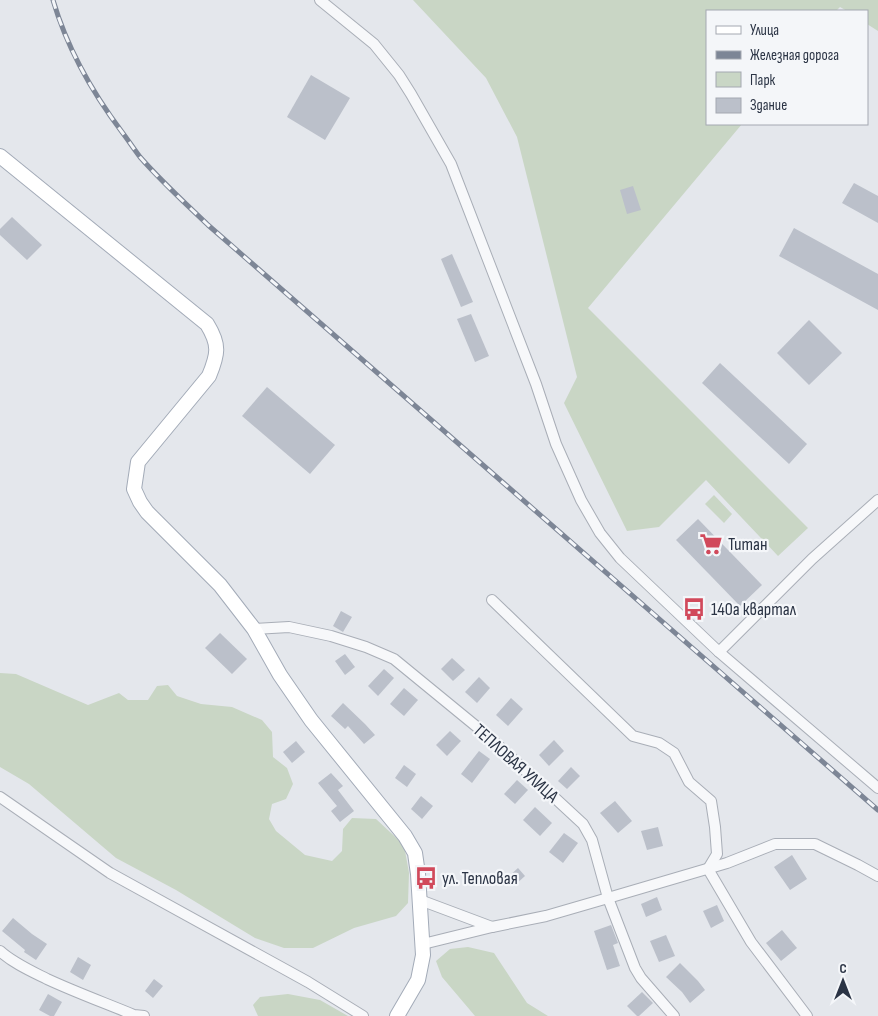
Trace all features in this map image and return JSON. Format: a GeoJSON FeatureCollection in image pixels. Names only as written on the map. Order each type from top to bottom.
{"type":"FeatureCollection","features":[{"type":"Feature","properties":{"kind":"main road"},"geometry":{"type":"LineString","coordinates":[[0,156],[207,324],[213,334],[216,345],[216,360],[209,376],[138,462],[134,489],[146,512],[220,585],[254,629],[280,675],[311,720],[405,836],[415,853],[423,944],[422,961],[418,980],[397,1016]]}},
{"type":"Feature","properties":{"kind":"street"},"geometry":{"type":"LineString","coordinates":[[320,0],[374,44],[394,69],[411,94],[451,164],[536,384],[556,444],[581,500],[600,533],[620,558],[720,652],[878,788]]}},
{"type":"Feature","properties":{"kind":"street"},"geometry":{"type":"LineString","coordinates":[[720,652],[812,559],[878,500]]}},
{"type":"Feature","properties":{"kind":"street"},"geometry":{"type":"LineString","coordinates":[[492,600],[633,736],[659,743],[674,753],[689,782],[711,801],[717,854],[708,869]]}},
{"type":"Feature","properties":{"kind":"street","name":"ТЕПЛОВАЯ УЛИЦА"},"geometry":{"type":"LineString","coordinates":[[254,629],[289,627],[331,636],[366,647],[394,659],[488,736],[583,824],[592,840],[608,898],[635,968],[641,978],[674,1016]]}},
{"type":"Feature","properties":{"kind":"street"},"geometry":{"type":"LineString","coordinates":[[0,797],[110,873],[308,982],[363,1016]]}},
{"type":"Feature","properties":{"kind":"street"},"geometry":{"type":"LineString","coordinates":[[423,944],[546,916],[708,869],[775,844],[815,844],[858,864],[878,876]]}},
{"type":"Feature","properties":{"kind":"street"},"geometry":{"type":"LineString","coordinates":[[708,869],[751,942],[806,1016]]}},
{"type":"Feature","properties":{"kind":"street"},"geometry":{"type":"LineString","coordinates":[[420,900],[492,927]]}},
{"type":"Feature","properties":{"kind":"street"},"geometry":{"type":"LineString","coordinates":[[0,951],[31,971],[137,1016]]}},
{"type":"Feature","properties":{"kind":"green space"},"geometry":{"type":"Polygon","coordinates":[[[413,0],[878,0],[878,31],[868,25],[868,10],[845,10],[840,7],[837,10],[706,10],[706,125],[741,125],[588,308],[808,528],[778,556],[706,480],[659,527],[627,531],[564,403],[577,377],[517,137],[486,78],[413,0]]]}},
{"type":"Feature","properties":{"kind":"green space"},"geometry":{"type":"Polygon","coordinates":[[[714,495],[732,514],[724,523],[705,504],[714,495]]]}},
{"type":"Feature","properties":{"kind":"green space"},"geometry":{"type":"Polygon","coordinates":[[[0,673],[16,674],[88,705],[119,693],[128,700],[148,700],[157,686],[168,685],[177,696],[201,704],[232,707],[262,720],[272,732],[273,757],[287,768],[293,784],[286,799],[272,804],[269,819],[276,831],[305,855],[332,861],[342,851],[343,829],[352,818],[376,819],[404,845],[409,873],[408,903],[396,916],[354,928],[313,948],[284,948],[255,938],[176,890],[116,858],[29,784],[0,767],[0,673]]]}},
{"type":"Feature","properties":{"kind":"green space"},"geometry":{"type":"Polygon","coordinates":[[[468,947],[494,953],[527,1003],[548,1016],[475,1016],[442,977],[436,961],[450,949],[468,947]]]}},
{"type":"Feature","properties":{"kind":"green space"},"geometry":{"type":"Polygon","coordinates":[[[288,994],[320,1000],[348,1016],[258,1016],[253,1005],[260,997],[288,994]]]}},
{"type":"Feature","properties":{"kind":"building"},"geometry":{"type":"Polygon","coordinates":[[[311,75],[350,98],[325,140],[287,117],[311,75]]]}},
{"type":"Feature","properties":{"kind":"building"},"geometry":{"type":"Polygon","coordinates":[[[854,183],[878,196],[878,223],[842,203],[854,183]]]}},
{"type":"Feature","properties":{"kind":"building"},"geometry":{"type":"Polygon","coordinates":[[[633,186],[641,210],[627,214],[620,190],[633,186]]]}},
{"type":"Feature","properties":{"kind":"building"},"geometry":{"type":"Polygon","coordinates":[[[12,217],[42,245],[27,260],[0,235],[0,229],[12,217]]]}},
{"type":"Feature","properties":{"kind":"building"},"geometry":{"type":"Polygon","coordinates":[[[794,228],[878,274],[878,310],[779,256],[794,228]]]}},
{"type":"Feature","properties":{"kind":"building"},"geometry":{"type":"Polygon","coordinates":[[[452,254],[473,302],[461,307],[441,259],[452,254]]]}},
{"type":"Feature","properties":{"kind":"building"},"geometry":{"type":"Polygon","coordinates":[[[471,314],[489,356],[475,362],[457,319],[471,314]]]}},
{"type":"Feature","properties":{"kind":"building"},"geometry":{"type":"Polygon","coordinates":[[[809,320],[842,353],[809,385],[777,353],[809,320]]]}},
{"type":"Feature","properties":{"kind":"building"},"geometry":{"type":"Polygon","coordinates":[[[720,363],[807,444],[789,464],[702,383],[720,363]]]}},
{"type":"Feature","properties":{"kind":"building"},"geometry":{"type":"Polygon","coordinates":[[[267,387],[335,445],[310,474],[242,416],[267,387]]]}},
{"type":"Feature","properties":{"kind":"building"},"geometry":{"type":"Polygon","coordinates":[[[698,519],[762,585],[740,606],[676,540],[698,519]]]}},
{"type":"Feature","properties":{"kind":"building"},"geometry":{"type":"Polygon","coordinates":[[[341,611],[352,617],[343,632],[333,626],[341,611]]]}},
{"type":"Feature","properties":{"kind":"building"},"geometry":{"type":"Polygon","coordinates":[[[220,633],[247,659],[232,674],[205,648],[220,633]]]}},
{"type":"Feature","properties":{"kind":"building"},"geometry":{"type":"Polygon","coordinates":[[[345,654],[355,667],[345,675],[335,661],[345,654]]]}},
{"type":"Feature","properties":{"kind":"building"},"geometry":{"type":"Polygon","coordinates":[[[452,658],[465,670],[453,681],[441,669],[452,658]]]}},
{"type":"Feature","properties":{"kind":"building"},"geometry":{"type":"Polygon","coordinates":[[[384,669],[394,678],[378,696],[368,686],[384,669]]]}},
{"type":"Feature","properties":{"kind":"building"},"geometry":{"type":"Polygon","coordinates":[[[479,677],[490,688],[477,703],[465,692],[479,677]]]}},
{"type":"Feature","properties":{"kind":"building"},"geometry":{"type":"Polygon","coordinates":[[[404,688],[418,700],[404,716],[390,704],[404,688]]]}},
{"type":"Feature","properties":{"kind":"building"},"geometry":{"type":"Polygon","coordinates":[[[511,698],[523,709],[508,726],[496,715],[511,698]]]}},
{"type":"Feature","properties":{"kind":"building"},"geometry":{"type":"Polygon","coordinates":[[[343,703],[375,735],[364,744],[348,726],[345,729],[331,716],[343,703]]]}},
{"type":"Feature","properties":{"kind":"building"},"geometry":{"type":"Polygon","coordinates":[[[450,731],[461,741],[447,756],[436,745],[450,731]]]}},
{"type":"Feature","properties":{"kind":"building"},"geometry":{"type":"Polygon","coordinates":[[[554,740],[564,751],[549,766],[539,755],[554,740]]]}},
{"type":"Feature","properties":{"kind":"building"},"geometry":{"type":"Polygon","coordinates":[[[296,741],[305,752],[292,763],[283,752],[296,741]]]}},
{"type":"Feature","properties":{"kind":"building"},"geometry":{"type":"Polygon","coordinates":[[[479,751],[490,759],[472,783],[461,774],[479,751]]]}},
{"type":"Feature","properties":{"kind":"building"},"geometry":{"type":"Polygon","coordinates":[[[404,765],[416,774],[407,787],[395,778],[404,765]]]}},
{"type":"Feature","properties":{"kind":"building"},"geometry":{"type":"Polygon","coordinates":[[[571,767],[580,776],[567,789],[558,781],[571,767]]]}},
{"type":"Feature","properties":{"kind":"building"},"geometry":{"type":"Polygon","coordinates":[[[331,773],[343,786],[338,790],[354,811],[340,822],[331,811],[337,806],[318,783],[331,773]]]}},
{"type":"Feature","properties":{"kind":"building"},"geometry":{"type":"Polygon","coordinates":[[[517,780],[528,790],[515,804],[504,794],[517,780]]]}},
{"type":"Feature","properties":{"kind":"building"},"geometry":{"type":"Polygon","coordinates":[[[421,796],[433,806],[422,819],[411,809],[421,796]]]}},
{"type":"Feature","properties":{"kind":"building"},"geometry":{"type":"Polygon","coordinates":[[[615,801],[632,821],[618,833],[600,813],[615,801]]]}},
{"type":"Feature","properties":{"kind":"building"},"geometry":{"type":"Polygon","coordinates":[[[535,807],[552,823],[540,836],[523,820],[535,807]]]}},
{"type":"Feature","properties":{"kind":"building"},"geometry":{"type":"Polygon","coordinates":[[[658,827],[663,846],[647,850],[641,831],[658,827]]]}},
{"type":"Feature","properties":{"kind":"building"},"geometry":{"type":"Polygon","coordinates":[[[564,833],[578,843],[563,863],[549,852],[564,833]]]}},
{"type":"Feature","properties":{"kind":"building"},"geometry":{"type":"Polygon","coordinates":[[[792,855],[807,879],[790,890],[774,867],[792,855]]]}},
{"type":"Feature","properties":{"kind":"building"},"geometry":{"type":"Polygon","coordinates":[[[518,868],[525,876],[515,885],[508,877],[518,868]]]}},
{"type":"Feature","properties":{"kind":"building"},"geometry":{"type":"Polygon","coordinates":[[[657,897],[662,910],[646,917],[641,904],[657,897]]]}},
{"type":"Feature","properties":{"kind":"building"},"geometry":{"type":"Polygon","coordinates":[[[717,905],[724,921],[711,928],[703,911],[717,905]]]}},
{"type":"Feature","properties":{"kind":"building"},"geometry":{"type":"Polygon","coordinates":[[[13,918],[47,944],[36,960],[24,952],[25,950],[2,931],[13,918]]]}},
{"type":"Feature","properties":{"kind":"building"},"geometry":{"type":"Polygon","coordinates":[[[611,925],[618,943],[613,945],[620,966],[607,970],[594,931],[611,925]]]}},
{"type":"Feature","properties":{"kind":"building"},"geometry":{"type":"Polygon","coordinates":[[[782,930],[797,948],[781,961],[766,943],[782,930]]]}},
{"type":"Feature","properties":{"kind":"building"},"geometry":{"type":"Polygon","coordinates":[[[666,935],[675,956],[659,962],[650,941],[666,935]]]}},
{"type":"Feature","properties":{"kind":"building"},"geometry":{"type":"Polygon","coordinates":[[[78,957],[91,965],[83,980],[70,972],[78,957]]]}},
{"type":"Feature","properties":{"kind":"building"},"geometry":{"type":"Polygon","coordinates":[[[680,963],[705,990],[690,1003],[682,992],[666,977],[680,963]]]}},
{"type":"Feature","properties":{"kind":"building"},"geometry":{"type":"Polygon","coordinates":[[[154,979],[163,986],[153,998],[145,991],[154,979]]]}},
{"type":"Feature","properties":{"kind":"building"},"geometry":{"type":"Polygon","coordinates":[[[642,992],[653,1003],[637,1016],[627,1006],[642,992]]]}},
{"type":"Feature","properties":{"kind":"building"},"geometry":{"type":"Polygon","coordinates":[[[48,994],[62,1002],[54,1016],[39,1010],[48,994]]]}},
{"type":"Feature","properties":{"kind":"railway"},"geometry":{"type":"LineString","coordinates":[[53,0],[65,35],[91,85],[140,157],[173,192],[208,225],[878,810]]}},
{"type":"Feature","properties":{"kind":"place","name":"Титан"},"geometry":{"type":"Point","coordinates":[711,544]}},
{"type":"Feature","properties":{"kind":"place","name":"140а квартал"},"geometry":{"type":"Point","coordinates":[694,609]}},
{"type":"Feature","properties":{"kind":"place","name":"ул. Тепловая"},"geometry":{"type":"Point","coordinates":[426,878]}}]}
